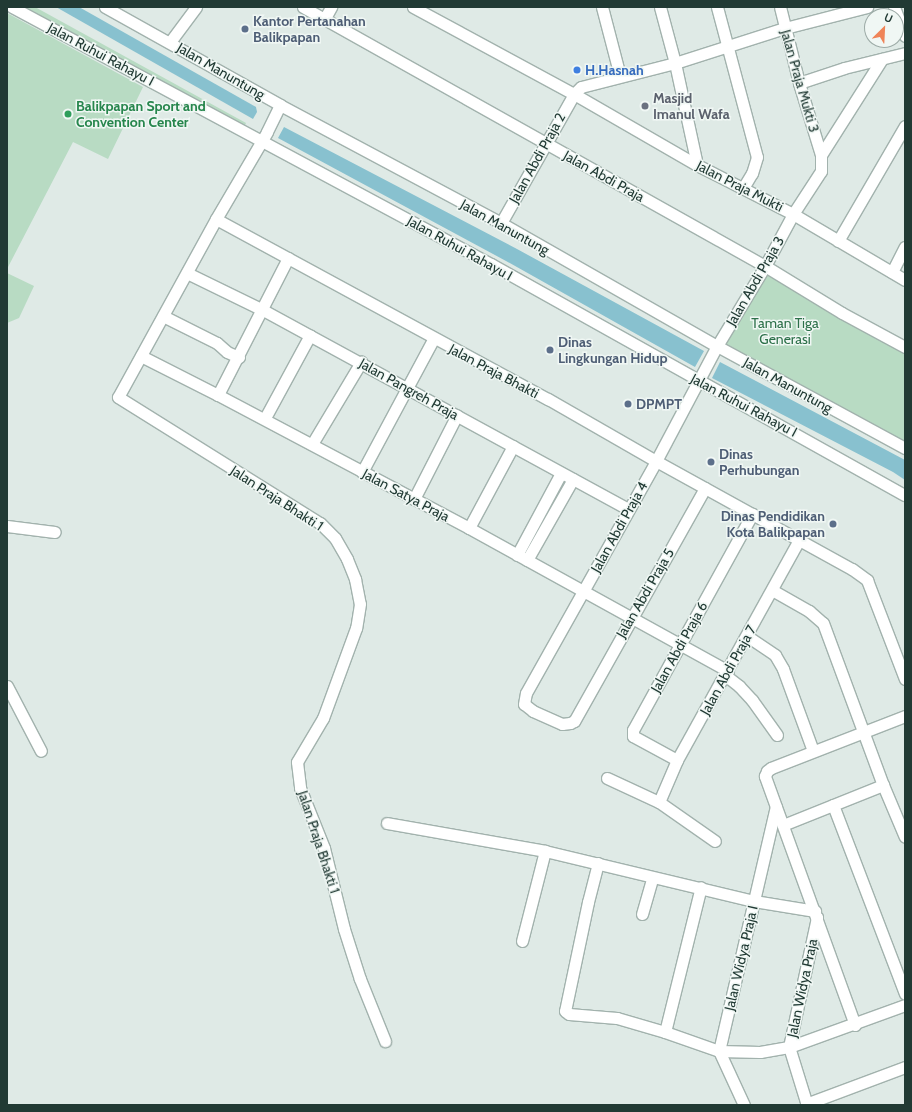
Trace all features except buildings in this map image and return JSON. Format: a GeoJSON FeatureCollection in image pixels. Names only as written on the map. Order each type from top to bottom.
{"type":"FeatureCollection","features":[{"type":"Feature","properties":{"kind":"street","name":"Jalan Ruhui Rahayu I"},"geometry":{"type":"LineString","coordinates":[[12,7],[265,136],[351,190],[402,216],[701,378],[905,495]]}},
{"type":"Feature","properties":{"kind":"street","name":"Jalan Manuntung"},"geometry":{"type":"LineString","coordinates":[[105,7],[170,42],[278,110],[501,223],[715,351],[905,448]]}},
{"type":"Feature","properties":{"kind":"street"},"geometry":{"type":"LineString","coordinates":[[170,42],[196,7]]}},
{"type":"Feature","properties":{"kind":"street","name":"Jalan Abdi Praja"},"geometry":{"type":"LineString","coordinates":[[302,7],[325,18],[765,266],[842,313],[905,347]]}},
{"type":"Feature","properties":{"kind":"street"},"geometry":{"type":"LineString","coordinates":[[325,18],[331,7]]}},
{"type":"Feature","properties":{"kind":"street","name":"Jalan Praja Mukti"},"geometry":{"type":"LineString","coordinates":[[414,7],[574,94],[697,165],[792,214],[905,280]]}},
{"type":"Feature","properties":{"kind":"street"},"geometry":{"type":"LineString","coordinates":[[602,7],[620,76]]}},
{"type":"Feature","properties":{"kind":"street"},"geometry":{"type":"LineString","coordinates":[[660,7],[675,63],[697,165]]}},
{"type":"Feature","properties":{"kind":"street"},"geometry":{"type":"LineString","coordinates":[[717,7],[757,157],[752,173],[743,188]]}},
{"type":"Feature","properties":{"kind":"street","name":"Jalan Praja Mukti 3"},"geometry":{"type":"LineString","coordinates":[[780,7],[799,83],[821,155]]}},
{"type":"Feature","properties":{"kind":"street"},"geometry":{"type":"LineString","coordinates":[[574,94],[581,87],[675,63],[785,28],[867,7]]}},
{"type":"Feature","properties":{"kind":"street"},"geometry":{"type":"LineString","coordinates":[[894,7],[905,36]]}},
{"type":"Feature","properties":{"kind":"street"},"geometry":{"type":"LineString","coordinates":[[799,83],[844,68],[905,53]]}},
{"type":"Feature","properties":{"kind":"street","name":"Jalan Abdi Praja 3"},"geometry":{"type":"LineString","coordinates":[[701,378],[715,351],[765,266],[792,214],[821,171],[821,155],[882,59]]}},
{"type":"Feature","properties":{"kind":"street","name":"Jalan Abdi Praja 2"},"geometry":{"type":"LineString","coordinates":[[501,223],[574,94]]}},
{"type":"Feature","properties":{"kind":"street"},"geometry":{"type":"LineString","coordinates":[[216,219],[265,136],[278,110]]}},
{"type":"Feature","properties":{"kind":"street"},"geometry":{"type":"LineString","coordinates":[[838,241],[905,126]]}},
{"type":"Feature","properties":{"kind":"street","name":"Jalan Praja Bhakti"},"geometry":{"type":"LineString","coordinates":[[216,219],[548,399],[656,462],[852,569],[867,580],[905,679]]}},
{"type":"Feature","properties":{"kind":"street","name":"Jalan Praja Bhakti 1"},"geometry":{"type":"LineString","coordinates":[[216,219],[118,397],[320,523],[335,538],[347,559],[355,579],[360,604],[356,628],[323,718],[297,762],[300,788],[324,848],[344,929],[360,979],[385,1041]]}},
{"type":"Feature","properties":{"kind":"street"},"geometry":{"type":"LineString","coordinates":[[892,272],[905,247]]}},
{"type":"Feature","properties":{"kind":"street"},"geometry":{"type":"LineString","coordinates":[[218,395],[263,310],[288,258]]}},
{"type":"Feature","properties":{"kind":"street","name":"Jalan Pangreh Praja"},"geometry":{"type":"LineString","coordinates":[[187,273],[263,310],[361,362],[628,510]]}},
{"type":"Feature","properties":{"kind":"street"},"geometry":{"type":"LineString","coordinates":[[163,316],[217,343],[228,352],[238,357]]}},
{"type":"Feature","properties":{"kind":"street"},"geometry":{"type":"LineString","coordinates":[[265,418],[310,335]]}},
{"type":"Feature","properties":{"kind":"street"},"geometry":{"type":"LineString","coordinates":[[362,472],[434,338]]}},
{"type":"Feature","properties":{"kind":"street","name":"Jalan Satya Praja"},"geometry":{"type":"LineString","coordinates":[[141,356],[265,418],[362,472],[469,528],[680,645],[727,673],[752,700],[776,735]]}},
{"type":"Feature","properties":{"kind":"street"},"geometry":{"type":"LineString","coordinates":[[312,444],[361,362]]}},
{"type":"Feature","properties":{"kind":"street","name":"Jalan Abdi Praja 4"},"geometry":{"type":"LineString","coordinates":[[538,674],[701,378]]}},
{"type":"Feature","properties":{"kind":"street"},"geometry":{"type":"LineString","coordinates":[[414,499],[457,415]]}},
{"type":"Feature","properties":{"kind":"street"},"geometry":{"type":"LineString","coordinates":[[469,528],[513,446]]}},
{"type":"Feature","properties":{"kind":"street"},"geometry":{"type":"LineString","coordinates":[[517,555],[561,473]]}},
{"type":"Feature","properties":{"kind":"street"},"geometry":{"type":"LineString","coordinates":[[527,560],[573,479]]}},
{"type":"Feature","properties":{"kind":"street","name":"Jalan Abdi Praja 5"},"geometry":{"type":"LineString","coordinates":[[538,674],[524,699],[524,704],[533,711],[565,725],[574,721],[630,618],[705,488]]}},
{"type":"Feature","properties":{"kind":"street","name":"Jalan Abdi Praja 6"},"geometry":{"type":"LineString","coordinates":[[677,760],[633,736],[632,733],[752,514]]}},
{"type":"Feature","properties":{"kind":"street"},"geometry":{"type":"LineString","coordinates":[[7,526],[55,532]]}},
{"type":"Feature","properties":{"kind":"street","name":"Jalan Abdi Praja 7"},"geometry":{"type":"LineString","coordinates":[[659,802],[677,760],[727,673],[799,540]]}},
{"type":"Feature","properties":{"kind":"street"},"geometry":{"type":"LineString","coordinates":[[772,590],[809,611],[823,623],[884,785],[905,836]]}},
{"type":"Feature","properties":{"kind":"street"},"geometry":{"type":"LineString","coordinates":[[747,636],[775,655],[783,669],[813,751]]}},
{"type":"Feature","properties":{"kind":"street"},"geometry":{"type":"LineString","coordinates":[[7,686],[10,698],[41,750]]}},
{"type":"Feature","properties":{"kind":"street"},"geometry":{"type":"LineString","coordinates":[[855,1025],[765,776],[767,771],[813,751],[905,716]]}},
{"type":"Feature","properties":{"kind":"street"},"geometry":{"type":"LineString","coordinates":[[607,778],[659,802],[715,842]]}},
{"type":"Feature","properties":{"kind":"street"},"geometry":{"type":"LineString","coordinates":[[783,824],[884,785]]}},
{"type":"Feature","properties":{"kind":"street"},"geometry":{"type":"LineString","coordinates":[[833,805],[905,994]]}},
{"type":"Feature","properties":{"kind":"street","name":"Jalan Widya Praja I"},"geometry":{"type":"LineString","coordinates":[[719,1052],[776,807]]}},
{"type":"Feature","properties":{"kind":"street"},"geometry":{"type":"LineString","coordinates":[[387,823],[545,851],[598,863],[652,878],[701,887],[754,901],[816,914]]}},
{"type":"Feature","properties":{"kind":"street"},"geometry":{"type":"LineString","coordinates":[[522,941],[545,851]]}},
{"type":"Feature","properties":{"kind":"street"},"geometry":{"type":"LineString","coordinates":[[598,863],[565,1010],[569,1014],[617,1018],[665,1032],[719,1052],[760,1052],[789,1047],[855,1025],[905,1005]]}},
{"type":"Feature","properties":{"kind":"street"},"geometry":{"type":"LineString","coordinates":[[642,914],[652,878]]}},
{"type":"Feature","properties":{"kind":"street"},"geometry":{"type":"LineString","coordinates":[[665,1032],[701,887]]}},
{"type":"Feature","properties":{"kind":"street","name":"Jalan Widya Praja"},"geometry":{"type":"LineString","coordinates":[[806,1104],[789,1047],[816,914]]}},
{"type":"Feature","properties":{"kind":"street"},"geometry":{"type":"LineString","coordinates":[[719,1052],[744,1105]]}},
{"type":"Feature","properties":{"kind":"street"},"geometry":{"type":"LineString","coordinates":[[806,1104],[905,1067]]}},
{"type":"Feature","properties":{"kind":"green space"},"geometry":{"type":"Polygon","coordinates":[[[19,7],[35,7],[246,123],[243,130],[19,7]]]}},
{"type":"Feature","properties":{"kind":"green space","name":"Balikpapan Sport and Convention Center"},"geometry":{"type":"Polygon","coordinates":[[[7,13],[143,87],[108,159],[73,142],[7,269],[7,13]]]}},
{"type":"Feature","properties":{"kind":"green space","name":"Taman Tiga Generasi"},"geometry":{"type":"Polygon","coordinates":[[[766,271],[905,352],[905,445],[722,345],[766,271]]]}},
{"type":"Feature","properties":{"kind":"green space"},"geometry":{"type":"Polygon","coordinates":[[[7,273],[34,286],[19,318],[7,323],[7,273]]]}},
{"type":"Feature","properties":{"kind":"water"},"geometry":{"type":"Polygon","coordinates":[[[56,7],[79,7],[256,107],[257,112],[253,119],[56,7]]]}},
{"type":"Feature","properties":{"kind":"water"},"geometry":{"type":"Polygon","coordinates":[[[284,127],[517,249],[704,351],[695,367],[506,261],[278,138],[284,127]]]}},
{"type":"Feature","properties":{"kind":"water"},"geometry":{"type":"Polygon","coordinates":[[[720,362],[905,460],[905,480],[893,472],[712,378],[720,362]]]}},
{"type":"Feature","properties":{"kind":"place","name":"Kantor Pertanahan Balikpapan"},"geometry":{"type":"Point","coordinates":[245,29]}},
{"type":"Feature","properties":{"kind":"place","name":"H.Hasnah"},"geometry":{"type":"Point","coordinates":[577,70]}},
{"type":"Feature","properties":{"kind":"place","name":"Masjid Imanul Wafa"},"geometry":{"type":"Point","coordinates":[645,106]}},
{"type":"Feature","properties":{"kind":"place","name":"Balikpapan Sport and Convention Center"},"geometry":{"type":"Point","coordinates":[68,114]}},
{"type":"Feature","properties":{"kind":"place","name":"Dinas Lingkungan Hidup"},"geometry":{"type":"Point","coordinates":[550,350]}},
{"type":"Feature","properties":{"kind":"place","name":"DPMPT"},"geometry":{"type":"Point","coordinates":[628,404]}},
{"type":"Feature","properties":{"kind":"place","name":"Dinas Perhubungan"},"geometry":{"type":"Point","coordinates":[711,462]}},
{"type":"Feature","properties":{"kind":"place","name":"Dinas Pendidikan Kota Balikpapan"},"geometry":{"type":"Point","coordinates":[833,524]}}]}
